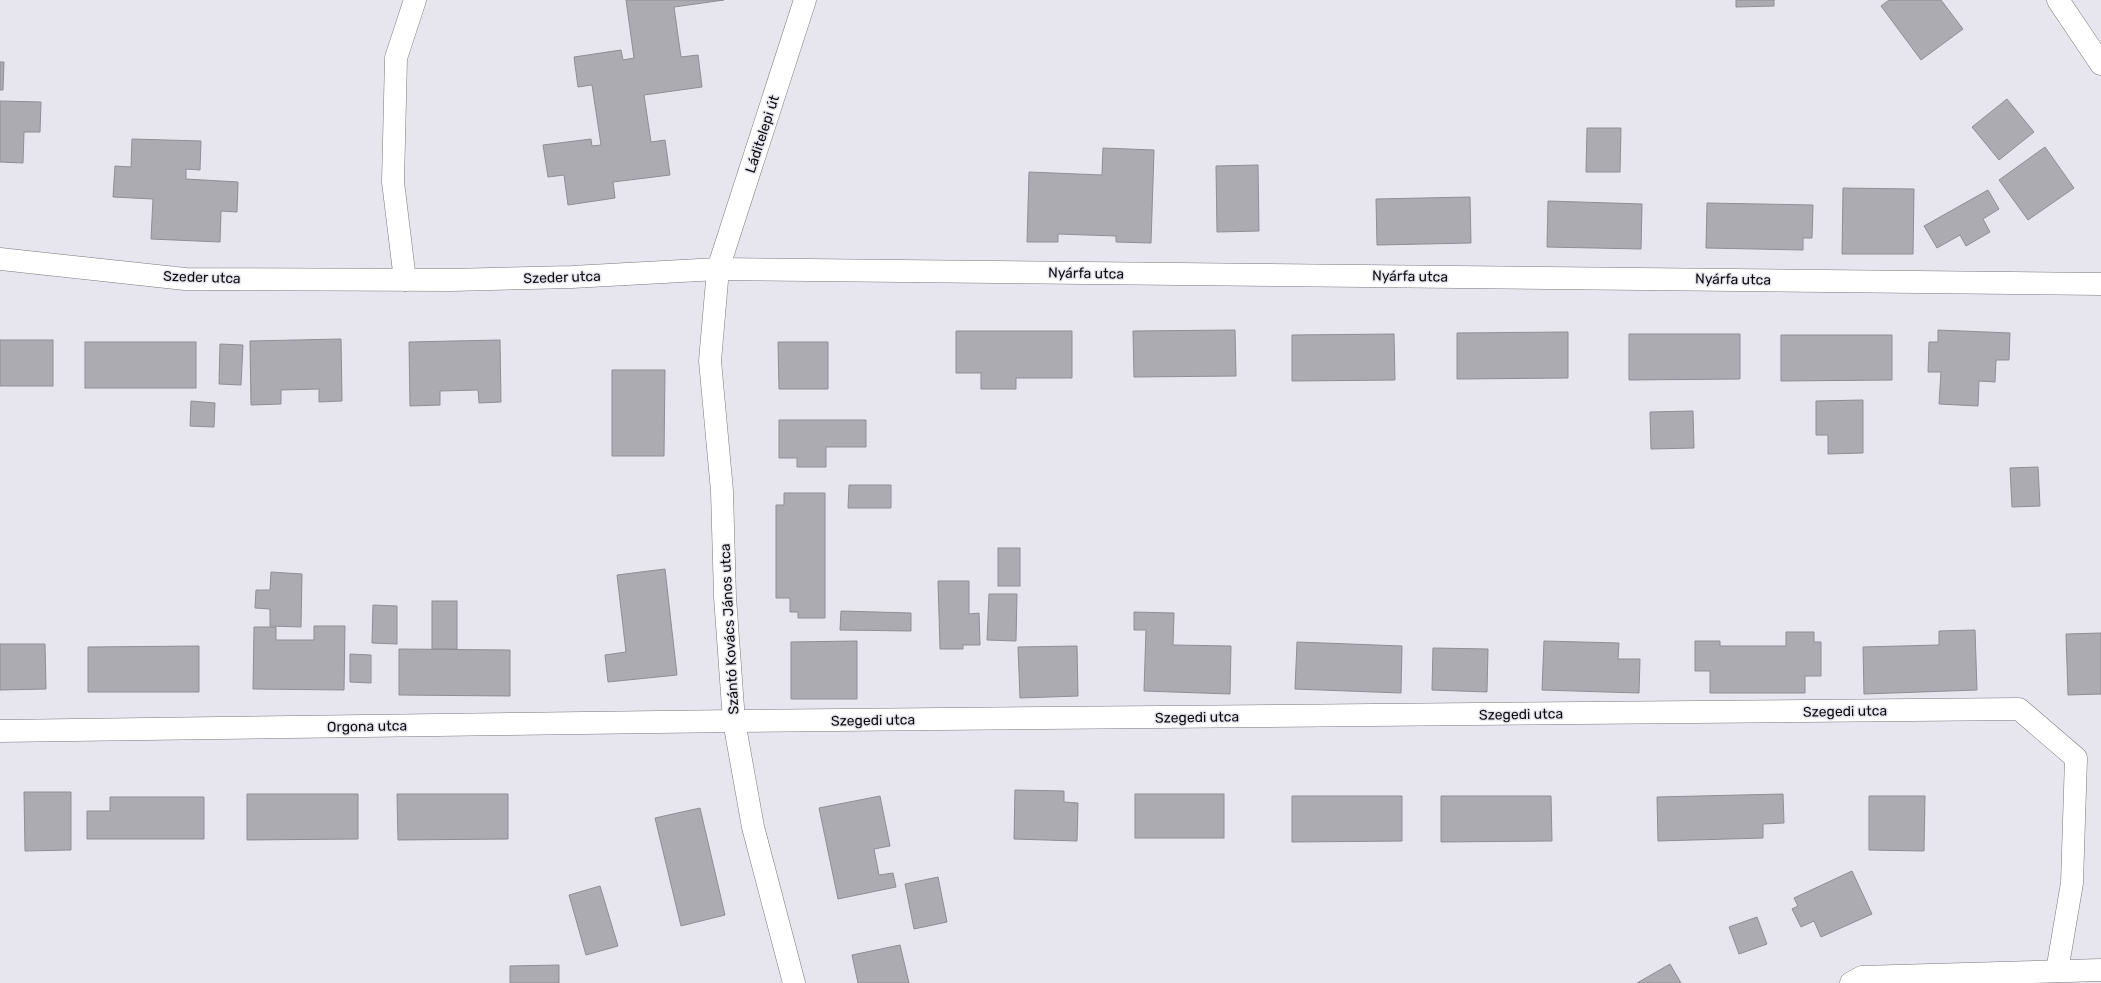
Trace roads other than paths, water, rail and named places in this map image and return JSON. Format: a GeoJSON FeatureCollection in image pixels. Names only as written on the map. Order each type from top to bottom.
{"type":"FeatureCollection","features":[{"type":"Feature","properties":{"kind":"street"},"geometry":{"type":"LineString","coordinates":[[406,280],[393,182],[396,58],[415,0]]}},
{"type":"Feature","properties":{"kind":"street","name":"Láditelepi út"},"geometry":{"type":"LineString","coordinates":[[718,269],[805,0]]}},
{"type":"Feature","properties":{"kind":"street"},"geometry":{"type":"LineString","coordinates":[[2058,0],[2101,64]]}},
{"type":"Feature","properties":{"kind":"street","name":"Szeder utca"},"geometry":{"type":"LineString","coordinates":[[0,259],[185,279],[406,280],[572,277],[718,269]]}},
{"type":"Feature","properties":{"kind":"street","name":"Nyárfa utca"},"geometry":{"type":"LineString","coordinates":[[718,269],[2101,284]]}},
{"type":"Feature","properties":{"kind":"street","name":"Szántó Kovács János utca"},"geometry":{"type":"LineString","coordinates":[[718,269],[710,361],[722,491],[725,597],[734,721],[753,827],[794,983]]}},
{"type":"Feature","properties":{"kind":"street","name":"Szegedi utca"},"geometry":{"type":"LineString","coordinates":[[734,721],[2019,709],[2076,758],[2072,882],[2057,972]]}},
{"type":"Feature","properties":{"kind":"street","name":"Orgona utca"},"geometry":{"type":"LineString","coordinates":[[0,731],[734,721]]}},
{"type":"Feature","properties":{"kind":"street"},"geometry":{"type":"LineString","coordinates":[[1851,983],[1862,977],[2101,970]]}}]}
